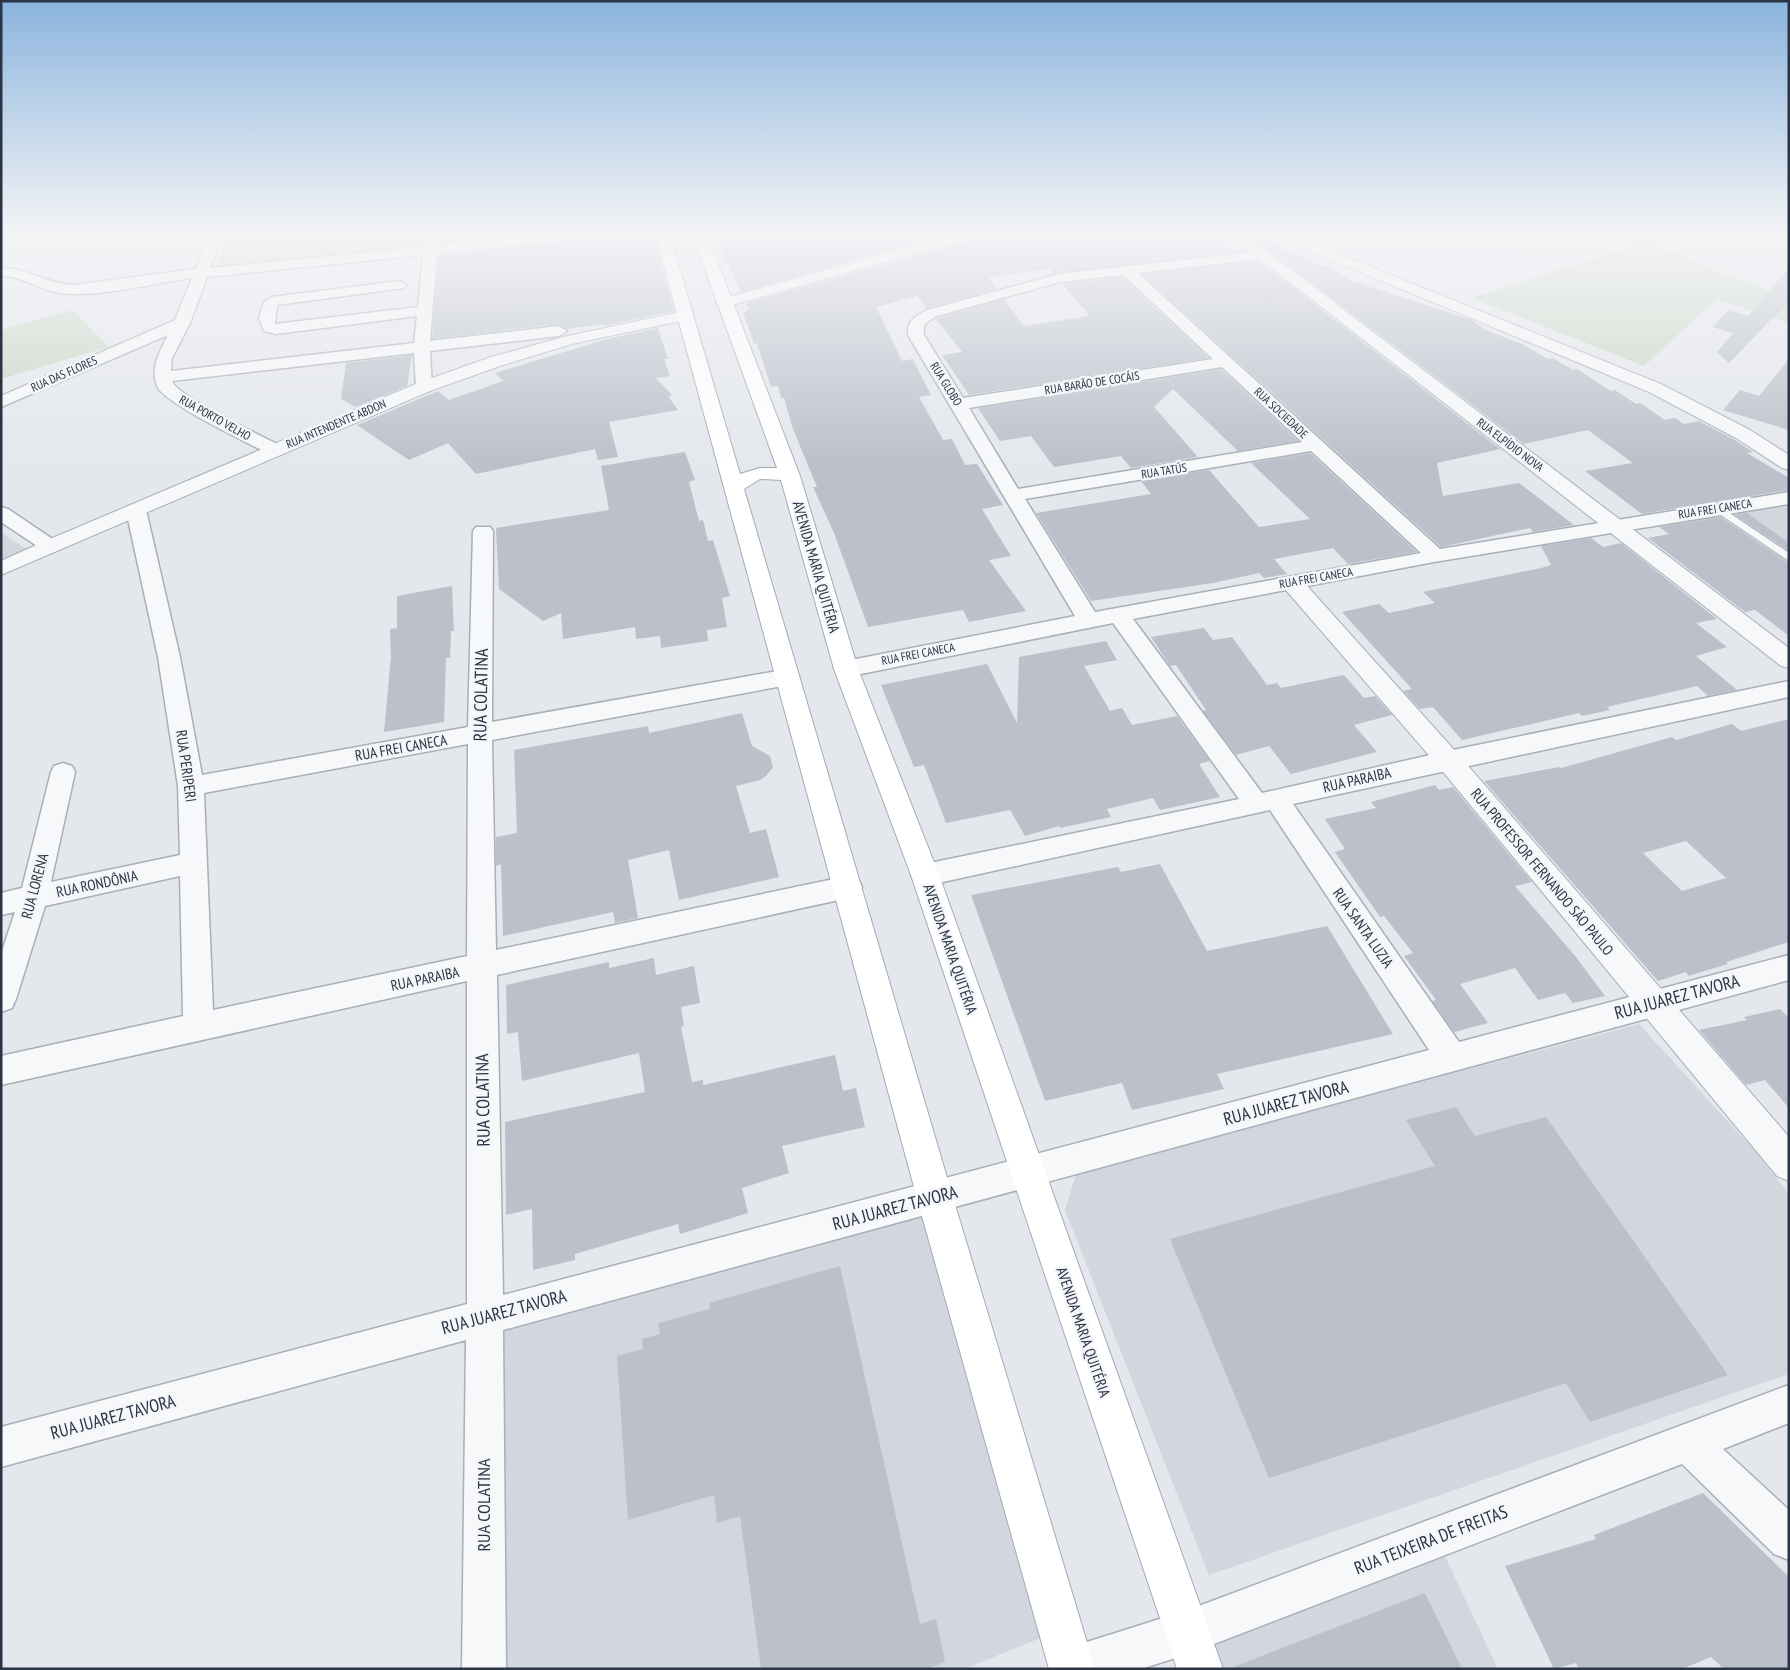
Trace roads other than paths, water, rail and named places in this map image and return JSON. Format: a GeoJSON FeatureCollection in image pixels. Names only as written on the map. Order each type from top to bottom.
{"type":"FeatureCollection","features":[{"type":"Feature","properties":{"kind":"main road"},"geometry":{"type":"LineString","coordinates":[[682,308],[935,1198],[1072,1669]]}},
{"type":"Feature","properties":{"kind":"main road","name":"AVENIDA MARIA QUITÉRIA"},"geometry":{"type":"LineString","coordinates":[[726,308],[790,476],[846,669],[925,875],[1194,1650]]}},
{"type":"Feature","properties":{"kind":"main road"},"geometry":{"type":"LineString","coordinates":[[733,488],[741,480],[764,472],[790,476]]}},
{"type":"Feature","properties":{"kind":"street"},"geometry":{"type":"LineString","coordinates":[[187,308],[164,358],[162,377],[559,330]]}},
{"type":"Feature","properties":{"kind":"street"},"geometry":{"type":"LineString","coordinates":[[269,308],[267,325],[269,328],[276,329],[424,311]]}},
{"type":"Feature","properties":{"kind":"street"},"geometry":{"type":"LineString","coordinates":[[424,308],[422,347],[424,387]]}},
{"type":"Feature","properties":{"kind":"street","name":"RUA GLOBO"},"geometry":{"type":"LineString","coordinates":[[950,308],[919,320],[915,327],[916,335],[1088,619]]}},
{"type":"Feature","properties":{"kind":"street","name":"RUA SOCIEDADE"},"geometry":{"type":"LineString","coordinates":[[1166,308],[1436,556]]}},
{"type":"Feature","properties":{"kind":"street","name":"RUA ELPÍDIO NOVA"},"geometry":{"type":"LineString","coordinates":[[1331,308],[1789,660]]}},
{"type":"Feature","properties":{"kind":"street"},"geometry":{"type":"LineString","coordinates":[[1458,308],[1655,388],[1743,434],[1789,464]]}},
{"type":"Feature","properties":{"kind":"street","name":"RUA INTENDENTE ABDON"},"geometry":{"type":"LineString","coordinates":[[1,569],[50,546],[424,387],[494,362],[569,340],[684,316]]}},
{"type":"Feature","properties":{"kind":"street","name":"RUA DAS FLORES"},"geometry":{"type":"LineString","coordinates":[[1,402],[182,322]]}},
{"type":"Feature","properties":{"kind":"street","name":"RUA BARÃO DE COCÁIS"},"geometry":{"type":"LineString","coordinates":[[959,404],[1224,362]]}},
{"type":"Feature","properties":{"kind":"street","name":"RUA PORTO VELHO"},"geometry":{"type":"LineString","coordinates":[[162,377],[166,387],[183,401],[275,450]]}},
{"type":"Feature","properties":{"kind":"street"},"geometry":{"type":"LineString","coordinates":[[1743,434],[1789,444]]}},
{"type":"Feature","properties":{"kind":"street","name":"RUA TATÚS"},"geometry":{"type":"LineString","coordinates":[[1014,496],[1314,445]]}},
{"type":"Feature","properties":{"kind":"street","name":"RUA FREI CANECA"},"geometry":{"type":"LineString","coordinates":[[846,669],[1088,619],[1614,524],[1789,498]]}},
{"type":"Feature","properties":{"kind":"street","name":"RUA PERIPERI"},"geometry":{"type":"LineString","coordinates":[[136,510],[169,657],[192,786],[192,863],[198,1026]]}},
{"type":"Feature","properties":{"kind":"street"},"geometry":{"type":"LineString","coordinates":[[1,513],[50,546]]}},
{"type":"Feature","properties":{"kind":"street","name":"RUA COLATINA"},"geometry":{"type":"LineString","coordinates":[[483,531],[480,734],[485,1317],[484,1669]]}},
{"type":"Feature","properties":{"kind":"street","name":"RUA PROFESSOR FERNANDO SÃO PAULO"},"geometry":{"type":"LineString","coordinates":[[1292,583],[1448,760],[1789,1164]]}},
{"type":"Feature","properties":{"kind":"street","name":"RUA SANTA LUZIA"},"geometry":{"type":"LineString","coordinates":[[1118,614],[1266,802],[1452,1058]]}},
{"type":"Feature","properties":{"kind":"street","name":"RUA FREI CANECA"},"geometry":{"type":"LineString","coordinates":[[192,786],[788,677]]}},
{"type":"Feature","properties":{"kind":"street","name":"RUA PARAIBA"},"geometry":{"type":"LineString","coordinates":[[925,875],[1266,802],[1448,760],[1789,689]]}},
{"type":"Feature","properties":{"kind":"street","name":"RUA LORENA"},"geometry":{"type":"LineString","coordinates":[[1,999],[34,897],[63,772]]}},
{"type":"Feature","properties":{"kind":"street","name":"RUA RONDÔNIA"},"geometry":{"type":"LineString","coordinates":[[1,904],[192,863]]}},
{"type":"Feature","properties":{"kind":"street","name":"RUA PARAIBA"},"geometry":{"type":"LineString","coordinates":[[1,1071],[198,1026],[481,968],[848,888]]}},
{"type":"Feature","properties":{"kind":"street","name":"RUA JUAREZ TAVORA"},"geometry":{"type":"LineString","coordinates":[[1,1447],[935,1198],[1789,967]]}},
{"type":"Feature","properties":{"kind":"street","name":"RUA TEIXEIRA DE FREITAS"},"geometry":{"type":"LineString","coordinates":[[1072,1669],[1194,1650],[1388,1558],[1789,1404]]}},
{"type":"Feature","properties":{"kind":"street"},"geometry":{"type":"LineString","coordinates":[[1687,1442],[1789,1539]]}},
{"type":"Feature","properties":{"kind":"lane"},"geometry":{"type":"LineString","coordinates":[[1719,508],[1789,558]]}}]}
